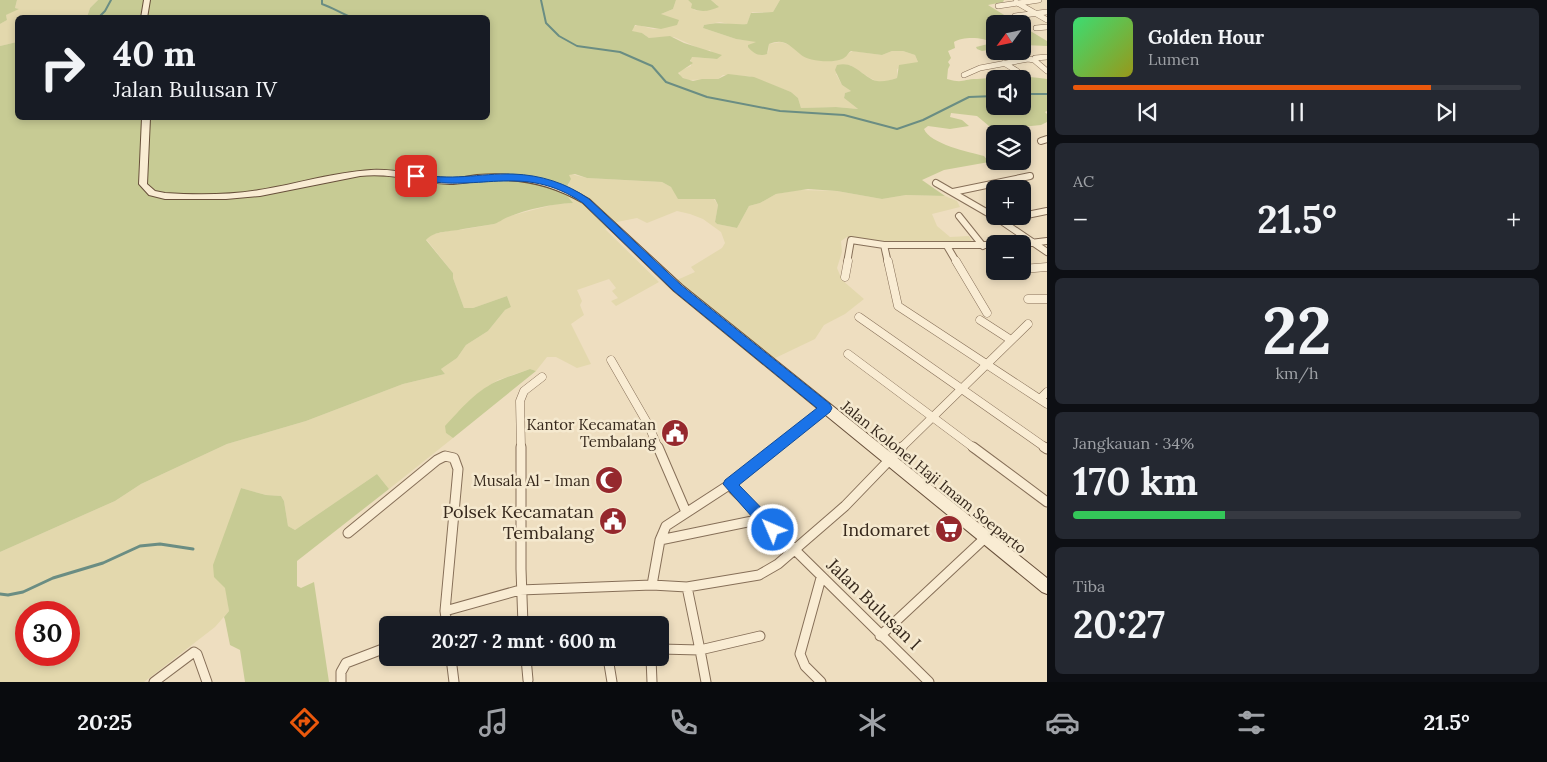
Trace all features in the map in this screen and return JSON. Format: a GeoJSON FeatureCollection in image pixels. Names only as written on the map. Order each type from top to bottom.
{"type":"FeatureCollection","features":[{"type":"Feature","properties":{"kind":"main road"},"geometry":{"type":"LineString","coordinates":[[144,15],[147,0]]}},
{"type":"Feature","properties":{"kind":"main road","name":"Jalan Kolonel Haji Imam Soeparto"},"geometry":{"type":"LineString","coordinates":[[146,120],[143,184],[151,193],[164,196],[258,193],[356,174],[379,172],[403,172],[430,180],[454,181],[511,177],[535,179],[557,185],[586,201],[678,288],[1047,587]]}},
{"type":"Feature","properties":{"kind":"street"},"geometry":{"type":"LineString","coordinates":[[1012,0],[1047,20]]}},
{"type":"Feature","properties":{"kind":"street"},"geometry":{"type":"LineString","coordinates":[[998,6],[1039,0]]}},
{"type":"Feature","properties":{"kind":"street"},"geometry":{"type":"LineString","coordinates":[[1025,15],[1047,12]]}},
{"type":"Feature","properties":{"kind":"street"},"geometry":{"type":"LineString","coordinates":[[1036,28],[1047,27]]}},
{"type":"Feature","properties":{"kind":"street"},"geometry":{"type":"LineString","coordinates":[[1035,58],[1047,57]]}},
{"type":"Feature","properties":{"kind":"street"},"geometry":{"type":"LineString","coordinates":[[964,75],[980,68],[1032,59],[1047,71]]}},
{"type":"Feature","properties":{"kind":"street"},"geometry":{"type":"LineString","coordinates":[[1004,63],[1015,70]]}},
{"type":"Feature","properties":{"kind":"street"},"geometry":{"type":"LineString","coordinates":[[953,192],[1030,176]]}},
{"type":"Feature","properties":{"kind":"street"},"geometry":{"type":"LineString","coordinates":[[936,183],[986,212]]}},
{"type":"Feature","properties":{"kind":"street"},"geometry":{"type":"LineString","coordinates":[[1031,214],[1047,211]]}},
{"type":"Feature","properties":{"kind":"street"},"geometry":{"type":"LineString","coordinates":[[959,216],[983,246]]}},
{"type":"Feature","properties":{"kind":"street"},"geometry":{"type":"LineString","coordinates":[[1007,225],[1047,252]]}},
{"type":"Feature","properties":{"kind":"street"},"geometry":{"type":"LineString","coordinates":[[845,277],[849,240],[884,245],[986,246]]}},
{"type":"Feature","properties":{"kind":"street"},"geometry":{"type":"LineString","coordinates":[[1034,244],[1047,240]]}},
{"type":"Feature","properties":{"kind":"street"},"geometry":{"type":"LineString","coordinates":[[884,245],[898,306],[1043,401],[1047,392]]}},
{"type":"Feature","properties":{"kind":"street"},"geometry":{"type":"LineString","coordinates":[[947,246],[987,313]]}},
{"type":"Feature","properties":{"kind":"street"},"geometry":{"type":"LineString","coordinates":[[1031,268],[1047,267]]}},
{"type":"Feature","properties":{"kind":"street"},"geometry":{"type":"LineString","coordinates":[[1028,299],[1047,299]]}},
{"type":"Feature","properties":{"kind":"street"},"geometry":{"type":"LineString","coordinates":[[859,317],[1047,449]]}},
{"type":"Feature","properties":{"kind":"street"},"geometry":{"type":"LineString","coordinates":[[980,320],[1011,340]]}},
{"type":"Feature","properties":{"kind":"street"},"geometry":{"type":"LineString","coordinates":[[445,611],[520,590],[652,585],[687,587],[759,575],[795,551],[845,506],[960,388],[1028,324]]}},
{"type":"Feature","properties":{"kind":"street"},"geometry":{"type":"LineString","coordinates":[[848,354],[933,415],[1047,502]]}},
{"type":"Feature","properties":{"kind":"street"},"geometry":{"type":"LineString","coordinates":[[612,360],[649,426],[686,512]]}},
{"type":"Feature","properties":{"kind":"street"},"geometry":{"type":"LineString","coordinates":[[522,616],[520,590],[522,490],[520,401],[524,391],[542,376]]}},
{"type":"Feature","properties":{"kind":"street"},"geometry":{"type":"LineString","coordinates":[[652,585],[660,540],[666,526],[729,484],[826,408]]}},
{"type":"Feature","properties":{"kind":"street"},"geometry":{"type":"LineString","coordinates":[[348,533],[437,460],[445,456],[454,458],[458,469],[446,616]]}},
{"type":"Feature","properties":{"kind":"street","name":"Jalan Bulusan I"},"geometry":{"type":"LineString","coordinates":[[729,484],[880,636],[929,682]]}},
{"type":"Feature","properties":{"kind":"street"},"geometry":{"type":"LineString","coordinates":[[660,540],[762,519]]}},
{"type":"Feature","properties":{"kind":"street"},"geometry":{"type":"LineString","coordinates":[[880,636],[985,538]]}},
{"type":"Feature","properties":{"kind":"street"},"geometry":{"type":"LineString","coordinates":[[821,682],[807,670],[800,654],[822,578]]}},
{"type":"Feature","properties":{"kind":"street"},"geometry":{"type":"LineString","coordinates":[[687,587],[706,682]]}},
{"type":"Feature","properties":{"kind":"street"},"geometry":{"type":"LineString","coordinates":[[669,649],[700,650],[760,636]]}},
{"type":"Feature","properties":{"kind":"street"},"geometry":{"type":"LineString","coordinates":[[341,682],[341,672],[346,663],[379,650]]}},
{"type":"Feature","properties":{"kind":"street"},"geometry":{"type":"LineString","coordinates":[[154,682],[194,652],[197,654],[207,682]]}},
{"type":"Feature","properties":{"kind":"street"},"geometry":{"type":"LineString","coordinates":[[452,666],[454,682]]}},
{"type":"Feature","properties":{"kind":"street"},"geometry":{"type":"LineString","coordinates":[[527,666],[528,680]]}},
{"type":"Feature","properties":{"kind":"street"},"geometry":{"type":"LineString","coordinates":[[609,666],[612,682]]}},
{"type":"Feature","properties":{"kind":"street"},"geometry":{"type":"LineString","coordinates":[[651,666],[652,682]]}},
{"type":"Feature","properties":{"kind":"shaded area"},"geometry":{"type":"Polygon","coordinates":[[[17,0],[98,0],[90,8],[88,15],[15,15],[15,42],[0,46],[0,24],[7,20],[6,15],[18,8],[15,8],[17,0]]]}},
{"type":"Feature","properties":{"kind":"shaded area"},"geometry":{"type":"Polygon","coordinates":[[[676,0],[688,0],[694,10],[700,11],[713,9],[717,5],[711,0],[780,0],[773,12],[752,12],[747,24],[733,25],[720,22],[704,25],[703,28],[736,39],[754,41],[757,43],[752,43],[768,53],[769,44],[781,42],[790,45],[802,55],[828,61],[835,61],[853,51],[882,55],[892,51],[903,51],[915,55],[918,62],[897,69],[897,78],[887,81],[878,82],[850,65],[836,74],[842,85],[851,91],[845,93],[844,98],[858,109],[836,107],[801,108],[798,98],[791,92],[749,76],[723,75],[718,79],[688,80],[680,76],[679,71],[691,66],[691,57],[717,59],[710,50],[705,51],[674,37],[649,38],[642,33],[632,32],[633,27],[638,25],[653,29],[665,28],[665,17],[661,14],[673,9],[676,0]]]}},
{"type":"Feature","properties":{"kind":"shaded area"},"geometry":{"type":"Polygon","coordinates":[[[571,174],[587,178],[662,182],[671,187],[682,199],[714,199],[718,205],[715,222],[737,228],[749,206],[760,203],[776,194],[798,190],[837,191],[882,199],[906,195],[945,196],[957,201],[960,207],[932,214],[937,226],[950,237],[969,236],[973,244],[904,243],[847,237],[841,241],[842,252],[837,268],[842,280],[864,299],[845,314],[824,325],[815,339],[771,360],[693,297],[677,280],[695,272],[691,267],[722,248],[725,243],[721,232],[703,219],[677,211],[647,223],[637,218],[617,222],[605,229],[659,282],[616,306],[611,301],[618,298],[612,291],[616,288],[609,279],[577,290],[582,301],[580,305],[584,315],[571,324],[591,364],[577,368],[556,357],[547,357],[536,371],[530,369],[498,380],[482,390],[464,407],[446,433],[453,438],[389,489],[377,474],[295,530],[288,526],[284,501],[281,496],[266,495],[241,488],[215,577],[226,589],[229,611],[215,627],[144,682],[0,682],[0,552],[115,501],[141,484],[227,444],[306,421],[403,384],[445,374],[441,369],[457,358],[466,345],[488,331],[505,310],[511,307],[507,296],[473,308],[464,308],[453,273],[426,239],[430,235],[494,224],[506,217],[556,204],[572,203],[564,192],[569,184],[568,175],[571,174]]]}},
{"type":"Feature","properties":{"kind":"green space"},"geometry":{"type":"Polygon","coordinates":[[[0,0],[17,0],[15,8],[19,9],[6,15],[7,20],[0,24],[0,0]]]}},
{"type":"Feature","properties":{"kind":"green space"},"geometry":{"type":"Polygon","coordinates":[[[98,0],[676,0],[673,9],[661,14],[679,20],[677,25],[661,29],[635,25],[632,31],[642,33],[649,38],[670,36],[684,43],[722,55],[717,59],[692,57],[690,61],[693,63],[678,73],[683,78],[693,81],[718,79],[728,74],[754,77],[791,92],[798,98],[801,108],[836,107],[858,109],[844,98],[845,93],[851,91],[842,85],[835,70],[837,65],[849,65],[872,79],[884,81],[897,78],[899,65],[918,62],[915,55],[903,51],[892,51],[882,55],[851,51],[842,59],[821,61],[804,57],[782,42],[774,42],[769,44],[767,54],[759,55],[748,47],[748,45],[756,42],[736,39],[703,28],[704,25],[715,23],[747,24],[751,13],[773,12],[780,0],[1004,0],[1003,2],[988,5],[1004,15],[986,15],[986,40],[968,38],[954,42],[955,48],[948,51],[951,58],[948,62],[950,65],[947,79],[960,81],[986,78],[986,115],[1031,115],[1031,78],[1047,79],[1047,111],[1045,112],[1047,114],[1047,122],[1031,126],[988,125],[977,116],[951,113],[950,117],[962,120],[969,126],[950,129],[928,126],[924,129],[934,139],[942,143],[984,156],[986,163],[944,170],[922,180],[945,196],[906,195],[882,199],[837,191],[808,189],[776,194],[760,203],[749,206],[737,228],[715,222],[718,205],[715,199],[678,199],[671,187],[662,182],[587,178],[575,174],[569,175],[571,179],[564,192],[573,203],[532,209],[494,224],[438,233],[426,240],[453,273],[464,308],[473,308],[507,296],[511,307],[505,310],[488,331],[466,345],[457,358],[441,369],[445,374],[403,384],[306,421],[227,444],[141,484],[115,501],[0,552],[0,46],[15,42],[15,120],[490,120],[490,15],[88,15],[90,8],[98,0]]]}},
{"type":"Feature","properties":{"kind":"green space"},"geometry":{"type":"Polygon","coordinates":[[[688,0],[711,0],[719,7],[698,11],[691,8],[692,4],[688,0]]]}},
{"type":"Feature","properties":{"kind":"green space"},"geometry":{"type":"Polygon","coordinates":[[[1031,31],[1047,41],[1047,46],[1031,45],[1031,31]]]}},
{"type":"Feature","properties":{"kind":"green space"},"geometry":{"type":"Polygon","coordinates":[[[986,44],[986,50],[982,51],[976,47],[986,44]]]}},
{"type":"Feature","properties":{"kind":"green space"},"geometry":{"type":"Polygon","coordinates":[[[530,369],[536,371],[453,438],[446,433],[445,426],[477,394],[492,384],[530,369]]]}},
{"type":"Feature","properties":{"kind":"green space"},"geometry":{"type":"Polygon","coordinates":[[[377,474],[389,489],[297,561],[297,586],[301,588],[314,582],[329,682],[245,682],[240,650],[230,645],[224,617],[229,611],[225,588],[214,577],[213,565],[241,488],[266,495],[281,496],[284,501],[288,526],[295,530],[377,474]]]}},
{"type":"Feature","properties":{"kind":"waterway"},"geometry":{"type":"LineString","coordinates":[[101,15],[111,0]]}},
{"type":"Feature","properties":{"kind":"waterway"},"geometry":{"type":"LineString","coordinates":[[322,0],[322,4],[346,15]]}},
{"type":"Feature","properties":{"kind":"waterway"},"geometry":{"type":"LineString","coordinates":[[541,0],[546,23],[559,36],[577,46],[620,52],[652,66],[666,82],[707,97],[780,111],[844,115],[897,129],[923,120],[969,97],[986,96]]}},
{"type":"Feature","properties":{"kind":"waterway"},"geometry":{"type":"LineString","coordinates":[[1031,94],[1047,94]]}},
{"type":"Feature","properties":{"kind":"waterway"},"geometry":{"type":"LineString","coordinates":[[0,594],[8,595],[23,592],[53,578],[103,563],[140,546],[160,544],[193,549]]}},
{"type":"Feature","properties":{"kind":"place","name":"Kantor Kecamatan Tembalang"},"geometry":{"type":"Point","coordinates":[675,433]}},
{"type":"Feature","properties":{"kind":"place","name":"Musala Al - Iman"},"geometry":{"type":"Point","coordinates":[609,480]}},
{"type":"Feature","properties":{"kind":"place","name":"Polsek Kecamatan Tembalang"},"geometry":{"type":"Point","coordinates":[613,521]}},
{"type":"Feature","properties":{"kind":"place","name":"Indomaret"},"geometry":{"type":"Point","coordinates":[949,529]}},
{"type":"Feature","properties":{"kind":"route"},"geometry":{"type":"LineString","coordinates":[[416,176],[430,180],[454,181],[511,177],[535,179],[573,192],[597,211],[678,288],[826,408],[729,484],[773,530]]}}]}
